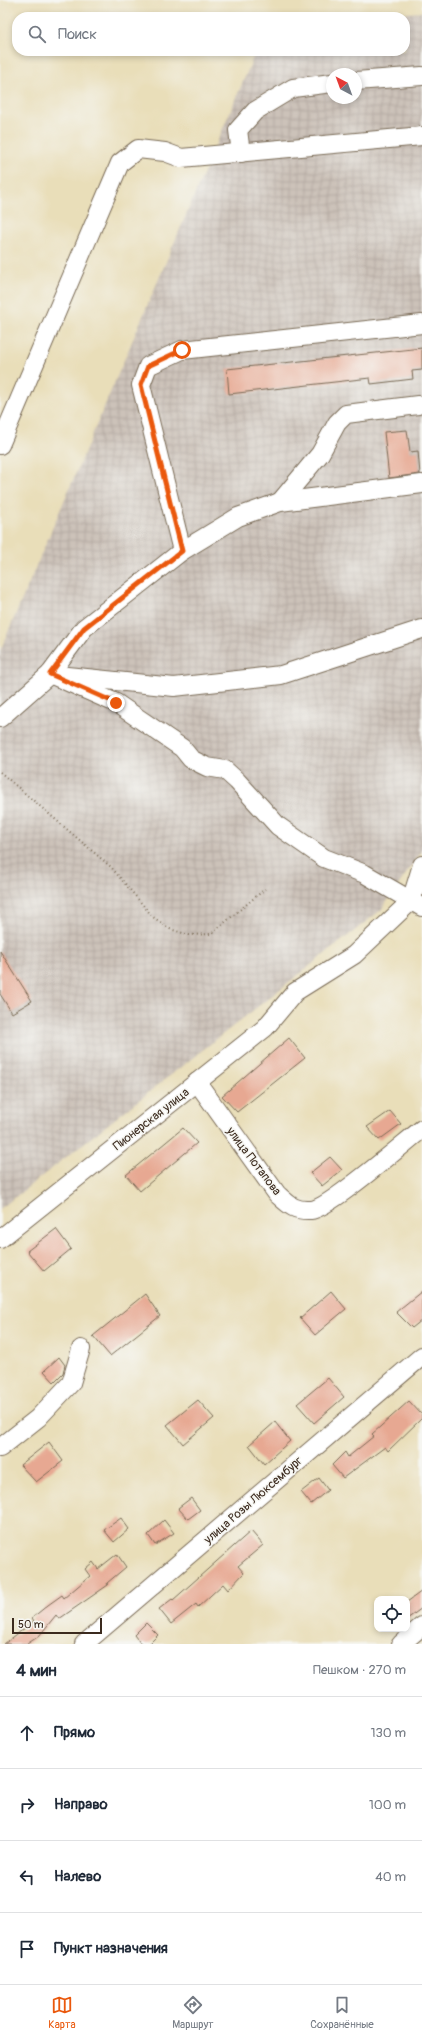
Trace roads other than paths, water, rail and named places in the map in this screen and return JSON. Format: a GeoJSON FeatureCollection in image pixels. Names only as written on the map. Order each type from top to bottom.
{"type":"FeatureCollection","features":[{"type":"Feature","properties":{"kind":"street"},"geometry":{"type":"LineString","coordinates":[[362,80],[422,76]]}},
{"type":"Feature","properties":{"kind":"street"},"geometry":{"type":"LineString","coordinates":[[241,153],[238,130],[255,111],[293,88],[326,85]]}},
{"type":"Feature","properties":{"kind":"street"},"geometry":{"type":"LineString","coordinates":[[0,445],[120,162],[138,149],[164,152],[181,158],[422,136]]}},
{"type":"Feature","properties":{"kind":"street"},"geometry":{"type":"LineString","coordinates":[[182,551],[141,385],[148,366],[182,350],[422,324]]}},
{"type":"Feature","properties":{"kind":"street"},"geometry":{"type":"LineString","coordinates":[[280,502],[320,454],[337,423],[346,414],[418,405]]}},
{"type":"Feature","properties":{"kind":"street"},"geometry":{"type":"LineString","coordinates":[[0,718],[50,674],[84,628],[182,551],[238,517],[280,502],[422,484]]}},
{"type":"Feature","properties":{"kind":"street"},"geometry":{"type":"LineString","coordinates":[[50,674],[174,687],[281,675],[422,629]]}},
{"type":"Feature","properties":{"kind":"street"},"geometry":{"type":"LineString","coordinates":[[50,674],[116,703],[182,748],[191,758],[207,767],[225,770],[278,826],[324,858],[365,874],[417,904],[422,865]]}},
{"type":"Feature","properties":{"kind":"street","name":"Пионерская улица"},"geometry":{"type":"LineString","coordinates":[[0,1239],[265,1028],[295,992],[354,955],[417,904]]}},
{"type":"Feature","properties":{"kind":"street","name":"улица Потапова"},"geometry":{"type":"LineString","coordinates":[[196,1082],[277,1194],[293,1208],[313,1210],[345,1191],[422,1129]]}},
{"type":"Feature","properties":{"kind":"street"},"geometry":{"type":"LineString","coordinates":[[0,1448],[38,1418],[71,1383],[81,1349]]}},
{"type":"Feature","properties":{"kind":"street","name":"улица Розы Люксембург"},"geometry":{"type":"LineString","coordinates":[[86,1644],[422,1356]]}},
{"type":"Feature","properties":{"kind":"street"},"geometry":{"type":"LineString","coordinates":[[401,1644],[422,1626]]}}]}
